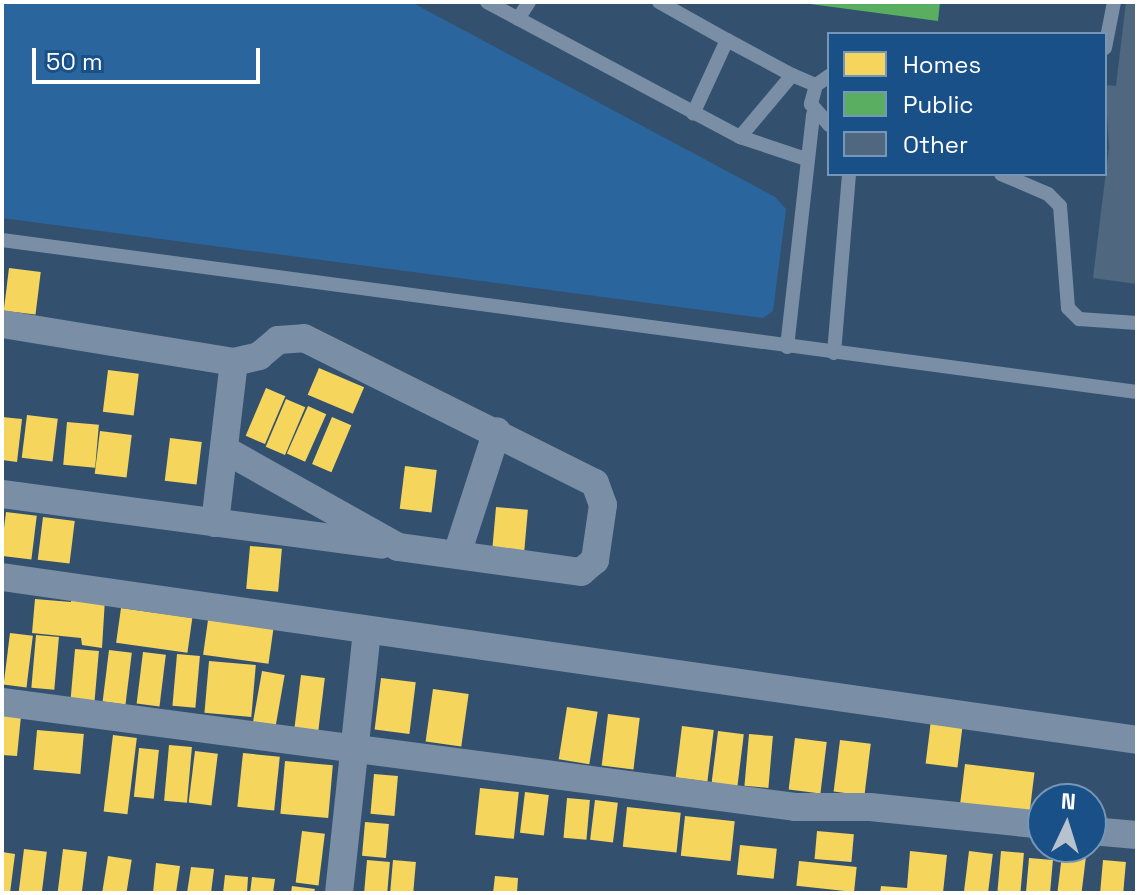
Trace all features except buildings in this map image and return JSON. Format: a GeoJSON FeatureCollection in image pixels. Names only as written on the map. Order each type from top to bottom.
{"type":"FeatureCollection","features":[{"type":"Feature","properties":{"kind":"street"},"geometry":{"type":"LineString","coordinates":[[2,324],[234,362],[259,356],[278,340],[304,338],[497,431],[595,483],[603,505],[595,560],[581,572],[2,494]]}},
{"type":"Feature","properties":{"kind":"street"},"geometry":{"type":"LineString","coordinates":[[215,523],[234,362]]}},
{"type":"Feature","properties":{"kind":"street"},"geometry":{"type":"LineString","coordinates":[[457,554],[497,431]]}},
{"type":"Feature","properties":{"kind":"street"},"geometry":{"type":"LineString","coordinates":[[225,450],[398,547]]}},
{"type":"Feature","properties":{"kind":"street"},"geometry":{"type":"LineString","coordinates":[[2,577],[1137,740]]}},
{"type":"Feature","properties":{"kind":"street"},"geometry":{"type":"LineString","coordinates":[[339,893],[358,750],[367,630]]}},
{"type":"Feature","properties":{"kind":"street"},"geometry":{"type":"LineString","coordinates":[[2,702],[795,807],[870,807],[1027,823]]}},
{"type":"Feature","properties":{"kind":"street"},"geometry":{"type":"LineString","coordinates":[[1107,832],[1137,835]]}},
{"type":"Feature","properties":{"kind":"lane"},"geometry":{"type":"LineString","coordinates":[[487,2],[693,114],[740,137],[806,159]]}},
{"type":"Feature","properties":{"kind":"lane"},"geometry":{"type":"LineString","coordinates":[[518,19],[529,2]]}},
{"type":"Feature","properties":{"kind":"lane"},"geometry":{"type":"LineString","coordinates":[[659,2],[816,85]]}},
{"type":"Feature","properties":{"kind":"lane"},"geometry":{"type":"LineString","coordinates":[[1107,38],[1114,2]]}},
{"type":"Feature","properties":{"kind":"lane"},"geometry":{"type":"LineString","coordinates":[[693,114],[727,40]]}},
{"type":"Feature","properties":{"kind":"lane"},"geometry":{"type":"LineString","coordinates":[[740,137],[792,75]]}},
{"type":"Feature","properties":{"kind":"lane"},"geometry":{"type":"LineString","coordinates":[[787,347],[813,114],[811,94],[816,85],[827,77]]}},
{"type":"Feature","properties":{"kind":"lane"},"geometry":{"type":"LineString","coordinates":[[813,114],[827,124]]}},
{"type":"Feature","properties":{"kind":"lane"},"geometry":{"type":"LineString","coordinates":[[834,353],[849,176]]}},
{"type":"Feature","properties":{"kind":"lane"},"geometry":{"type":"LineString","coordinates":[[1006,176],[1048,194],[1060,206],[1068,308],[1079,319],[1137,323]]}},
{"type":"Feature","properties":{"kind":"lane"},"geometry":{"type":"LineString","coordinates":[[2,240],[1137,392]]}},
{"type":"Feature","properties":{"kind":"shaded area"},"geometry":{"type":"Polygon","coordinates":[[[2,2],[411,2],[775,197],[786,209],[773,311],[763,318],[2,218],[2,2]]]}}]}
